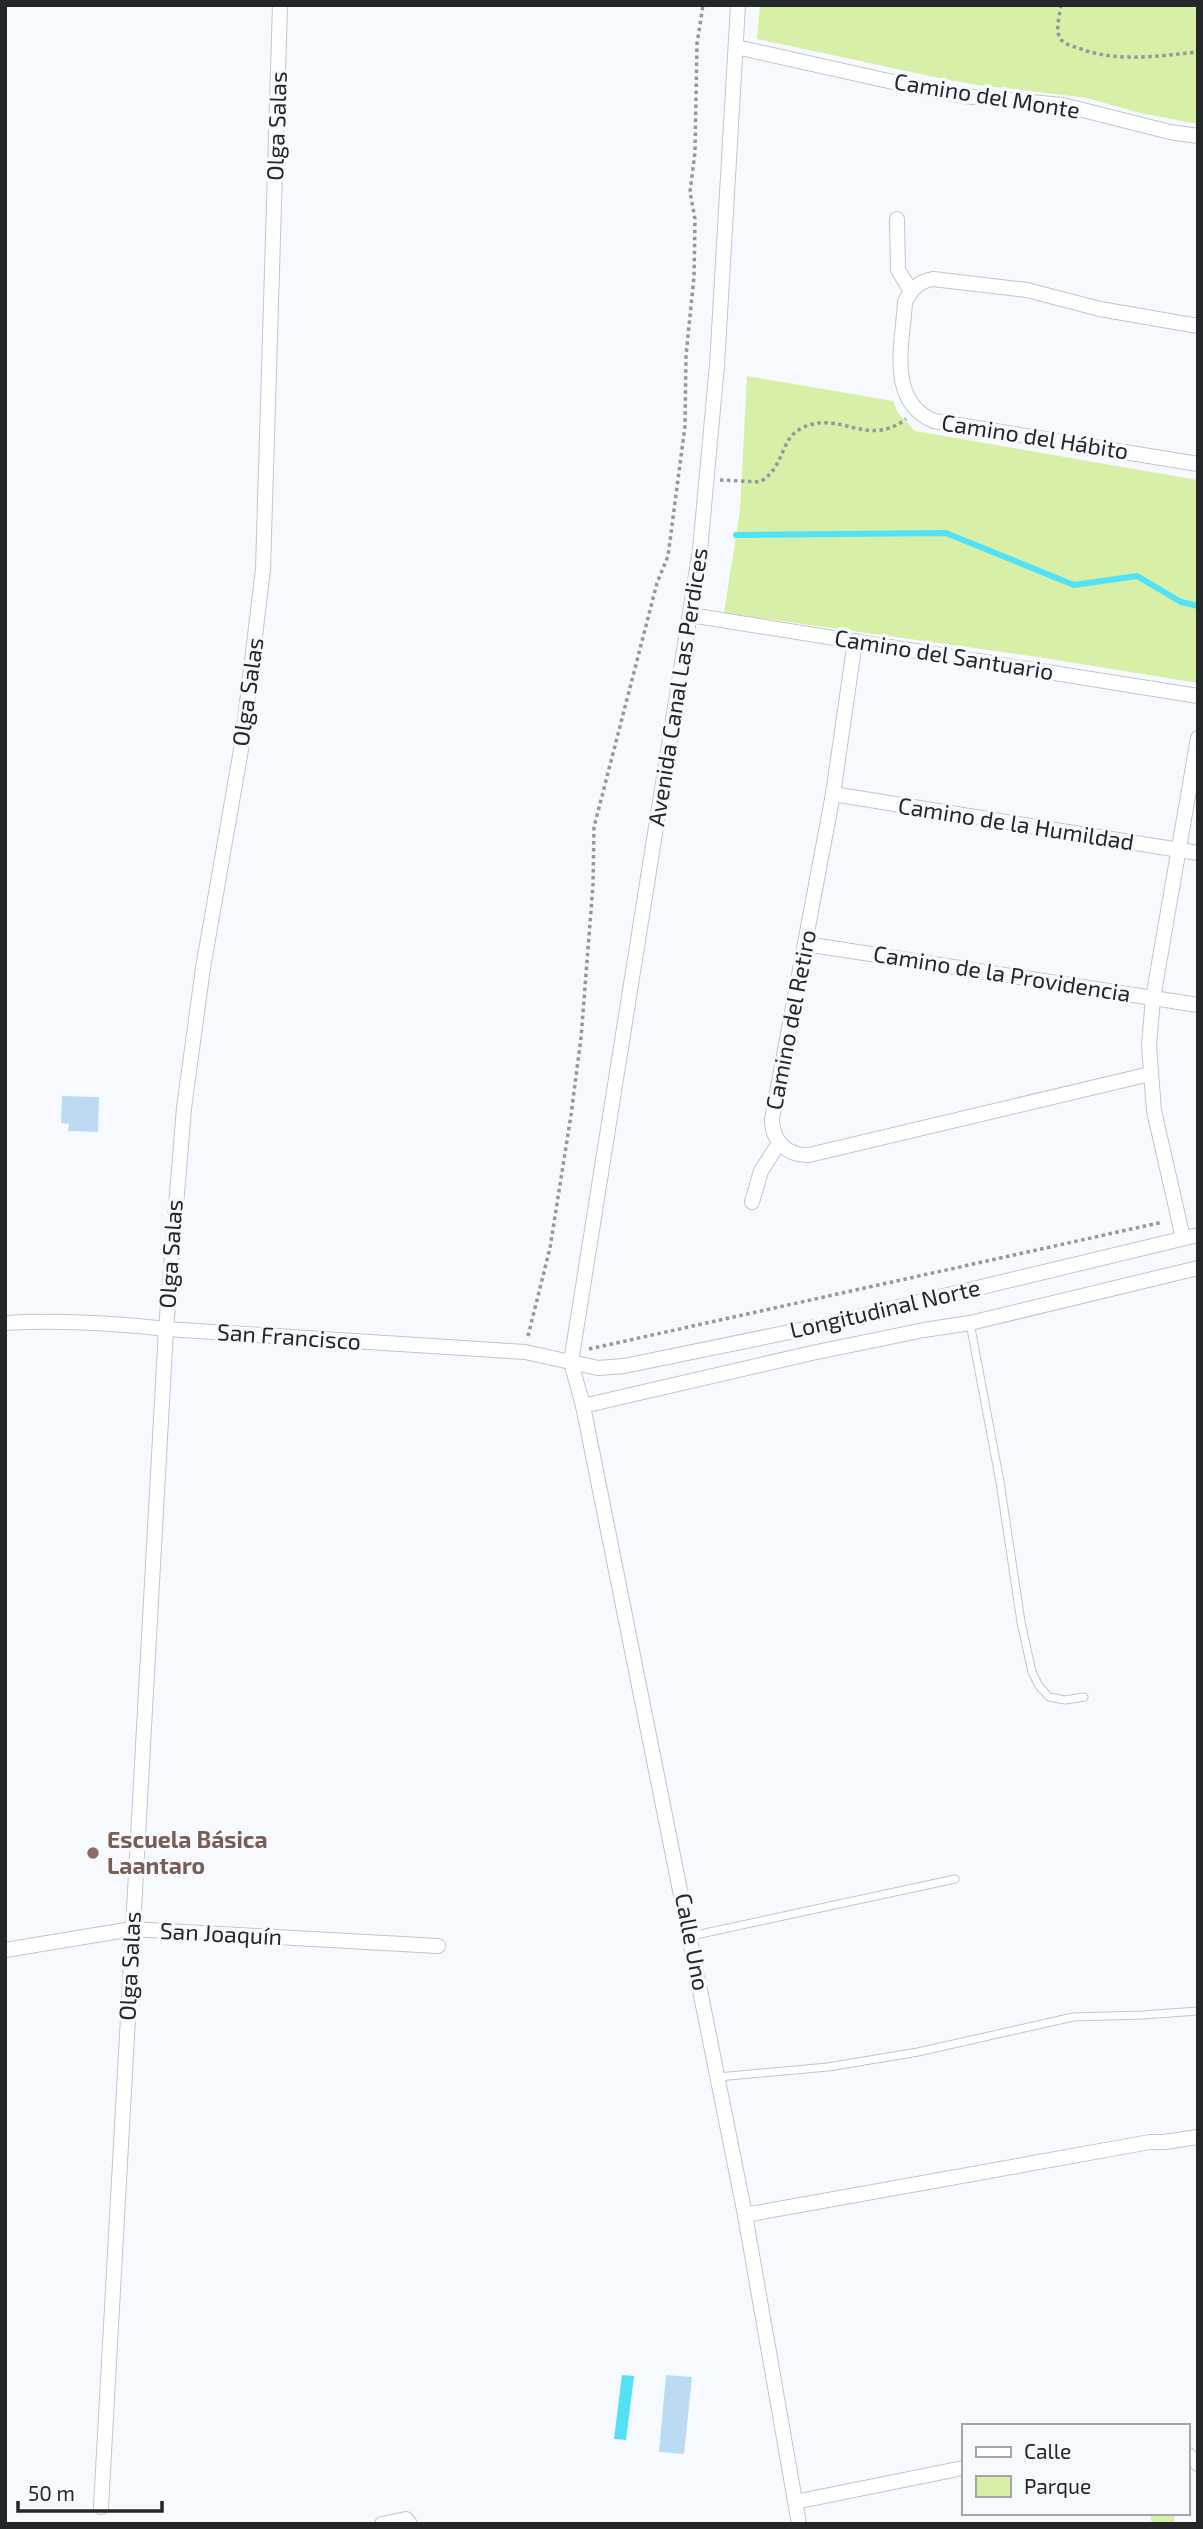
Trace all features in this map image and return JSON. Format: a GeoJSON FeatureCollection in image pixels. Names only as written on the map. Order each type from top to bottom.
{"type":"FeatureCollection","features":[{"type":"Feature","properties":{"kind":"street","name":"Olga Salas"},"geometry":{"type":"LineString","coordinates":[[101,2507],[166,1329],[184,1108],[203,968],[245,719],[262,569],[280,5]]}},
{"type":"Feature","properties":{"kind":"street","name":"Avenida Canal Las Perdices"},"geometry":{"type":"LineString","coordinates":[[572,1356],[690,615],[708,480],[738,5]]}},
{"type":"Feature","properties":{"kind":"street","name":"Camino del Monte"},"geometry":{"type":"LineString","coordinates":[[736,47],[920,88],[963,96],[1063,105],[1170,132],[1198,136]]}},
{"type":"Feature","properties":{"kind":"street"},"geometry":{"type":"LineString","coordinates":[[897,219],[898,270],[911,291],[918,284],[933,279],[1027,290],[1101,309],[1198,326]]}},
{"type":"Feature","properties":{"kind":"street","name":"Camino del Hábito"},"geometry":{"type":"LineString","coordinates":[[911,291],[905,302],[901,378],[904,393],[915,410],[933,421],[1198,464]]}},
{"type":"Feature","properties":{"kind":"street","name":"Camino del Santuario"},"geometry":{"type":"LineString","coordinates":[[690,615],[1198,696]]}},
{"type":"Feature","properties":{"kind":"street","name":"Camino del Retiro"},"geometry":{"type":"LineString","coordinates":[[855,640],[833,794],[772,1119],[772,1128],[779,1143],[792,1153],[809,1155],[1150,1074]]}},
{"type":"Feature","properties":{"kind":"street"},"geometry":{"type":"LineString","coordinates":[[1183,1238],[1154,1111],[1149,1045],[1153,998],[1198,738]]}},
{"type":"Feature","properties":{"kind":"street","name":"Camino de la Humildad"},"geometry":{"type":"LineString","coordinates":[[833,794],[1198,853]]}},
{"type":"Feature","properties":{"kind":"street","name":"Camino de la Providencia"},"geometry":{"type":"LineString","coordinates":[[806,944],[1198,1005]]}},
{"type":"Feature","properties":{"kind":"street"},"geometry":{"type":"LineString","coordinates":[[752,1202],[761,1171],[779,1143]]}},
{"type":"Feature","properties":{"kind":"street","name":"Longitudinal Norte"},"geometry":{"type":"LineString","coordinates":[[572,1356],[598,1368],[624,1366],[819,1326],[1198,1235]]}},
{"type":"Feature","properties":{"kind":"street","name":"Longitudinal Norte"},"geometry":{"type":"LineString","coordinates":[[583,1406],[812,1353],[970,1323],[1198,1268]]}},
{"type":"Feature","properties":{"kind":"street","name":"San Francisco"},"geometry":{"type":"LineString","coordinates":[[5,1323],[76,1321],[572,1356]]}},
{"type":"Feature","properties":{"kind":"street","name":"Calle Uno"},"geometry":{"type":"LineString","coordinates":[[572,1356],[719,2077],[799,2524]]}},
{"type":"Feature","properties":{"kind":"street","name":"San Joaquín"},"geometry":{"type":"LineString","coordinates":[[5,1950],[132,1929],[438,1947]]}},
{"type":"Feature","properties":{"kind":"street"},"geometry":{"type":"LineString","coordinates":[[745,2215],[1150,2142],[1198,2137]]}},
{"type":"Feature","properties":{"kind":"street"},"geometry":{"type":"LineString","coordinates":[[795,2502],[962,2468]]}},
{"type":"Feature","properties":{"kind":"street"},"geometry":{"type":"LineString","coordinates":[[382,2524],[406,2519],[410,2524]]}},
{"type":"Feature","properties":{"kind":"lane"},"geometry":{"type":"LineString","coordinates":[[970,1323],[1032,1672],[1049,1697],[1065,1700],[1084,1697]]}},
{"type":"Feature","properties":{"kind":"lane"},"geometry":{"type":"LineString","coordinates":[[691,1936],[955,1879]]}},
{"type":"Feature","properties":{"kind":"lane"},"geometry":{"type":"LineString","coordinates":[[719,2077],[828,2067],[918,2052],[1073,2017],[1198,2011]]}},
{"type":"Feature","properties":{"kind":"path"},"geometry":{"type":"LineString","coordinates":[[526,1352],[528,1329],[550,1248],[581,1038],[593,885],[594,827],[657,583],[668,556],[680,472],[694,277],[695,219],[690,191],[695,152],[697,44],[703,5]]}},
{"type":"Feature","properties":{"kind":"path"},"geometry":{"type":"LineString","coordinates":[[1061,5],[1058,32],[1060,38],[1064,43],[1090,52],[1130,59],[1198,52]]}},
{"type":"Feature","properties":{"kind":"path"},"geometry":{"type":"LineString","coordinates":[[708,480],[760,482],[778,467],[784,448],[794,433],[811,424],[835,423],[857,430],[878,432],[899,425],[915,410]]}},
{"type":"Feature","properties":{"kind":"path"},"geometry":{"type":"LineString","coordinates":[[572,1356],[591,1349],[1179,1218]]}},
{"type":"Feature","properties":{"kind":"green space"},"geometry":{"type":"Polygon","coordinates":[[[760,5],[1198,5],[1198,124],[1140,113],[1087,98],[977,85],[757,39],[760,5]]]}},
{"type":"Feature","properties":{"kind":"green space"},"geometry":{"type":"Polygon","coordinates":[[[747,376],[893,401],[898,413],[915,431],[1198,480],[1198,683],[1044,658],[724,613],[740,510],[747,376]]]}},
{"type":"Feature","properties":{"kind":"green space"},"geometry":{"type":"Polygon","coordinates":[[[1150,2515],[1174,2515],[1175,2524],[1152,2524],[1150,2515]]]}},
{"type":"Feature","properties":{"kind":"water"},"geometry":{"type":"Polygon","coordinates":[[[622,2375],[634,2376],[626,2440],[614,2439],[622,2375]]]}},
{"type":"Feature","properties":{"kind":"building"},"geometry":{"type":"Polygon","coordinates":[[[62,1096],[99,1097],[98,1132],[68,1131],[69,1124],[61,1123],[62,1096]]]}},
{"type":"Feature","properties":{"kind":"building"},"geometry":{"type":"Polygon","coordinates":[[[666,2375],[692,2377],[684,2454],[659,2452],[666,2375]]]}},
{"type":"Feature","properties":{"kind":"waterway"},"geometry":{"type":"LineString","coordinates":[[736,535],[946,533],[1074,585],[1137,576],[1181,602],[1198,606]]}},
{"type":"Feature","properties":{"kind":"place","name":"Escuela Básica Laantaro"},"geometry":{"type":"Point","coordinates":[93,1853]}}]}
